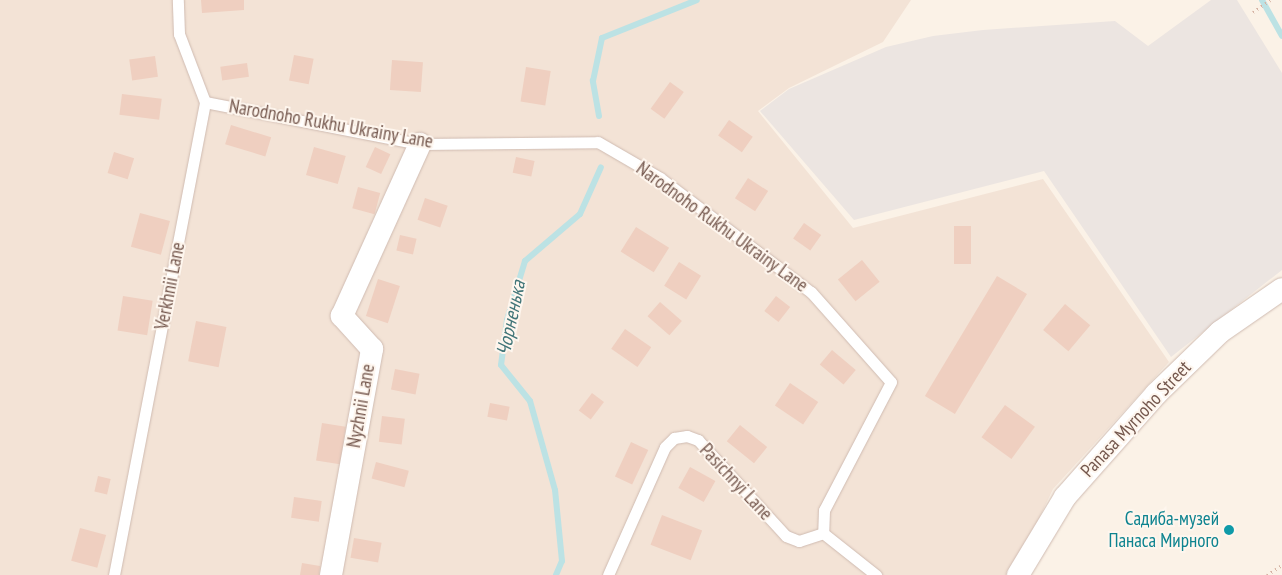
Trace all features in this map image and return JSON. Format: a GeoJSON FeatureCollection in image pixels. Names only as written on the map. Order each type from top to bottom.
{"type":"FeatureCollection","features":[{"type":"Feature","properties":{"kind":"street","name":"Nyzhnii Lane"},"geometry":{"type":"LineString","coordinates":[[331,575],[372,349],[342,316],[420,144]]}},
{"type":"Feature","properties":{"kind":"street","name":"Panasa Myrnoho Street"},"geometry":{"type":"LineString","coordinates":[[1018,575],[1065,497],[1156,394],[1220,332],[1282,289]]}},
{"type":"Feature","properties":{"kind":"lane"},"geometry":{"type":"LineString","coordinates":[[178,0],[179,34],[205,102]]}},
{"type":"Feature","properties":{"kind":"lane","name":"Narodnoho Rukhu Ukrainy Lane"},"geometry":{"type":"LineString","coordinates":[[205,102],[420,144],[598,142],[660,178],[811,292],[891,382],[824,510],[824,533]]}},
{"type":"Feature","properties":{"kind":"lane","name":"Verkhnii Lane"},"geometry":{"type":"LineString","coordinates":[[114,575],[205,102]]}},
{"type":"Feature","properties":{"kind":"lane","name":"Pasichnyi Lane"},"geometry":{"type":"LineString","coordinates":[[608,575],[665,447],[674,438],[687,436],[698,440],[786,536],[799,541],[824,533]]}},
{"type":"Feature","properties":{"kind":"lane"},"geometry":{"type":"LineString","coordinates":[[824,533],[876,575]]}},
{"type":"Feature","properties":{"kind":"path"},"geometry":{"type":"LineString","coordinates":[[1253,12],[1268,2]]}},
{"type":"Feature","properties":{"kind":"path"},"geometry":{"type":"LineString","coordinates":[[1267,575],[1282,565]]}},
{"type":"Feature","properties":{"kind":"shaded area"},"geometry":{"type":"Polygon","coordinates":[[[0,0],[911,0],[883,42],[789,88],[758,111],[853,228],[1043,179],[1169,362],[1053,489],[1012,575],[0,575],[0,0]]]}},
{"type":"Feature","properties":{"kind":"shaded area"},"geometry":{"type":"Polygon","coordinates":[[[1211,0],[1237,0],[1282,73],[1282,270],[1171,357],[1044,171],[854,220],[760,111],[789,89],[886,47],[933,36],[983,30],[1115,21],[1148,46],[1211,0]]]}},
{"type":"Feature","properties":{"kind":"building"},"geometry":{"type":"Polygon","coordinates":[[[201,0],[244,0],[244,10],[202,13],[201,0]]]}},
{"type":"Feature","properties":{"kind":"building"},"geometry":{"type":"Polygon","coordinates":[[[294,55],[314,59],[309,84],[289,81],[294,55]]]}},
{"type":"Feature","properties":{"kind":"building"},"geometry":{"type":"Polygon","coordinates":[[[155,56],[158,77],[132,80],[129,60],[155,56]]]}},
{"type":"Feature","properties":{"kind":"building"},"geometry":{"type":"Polygon","coordinates":[[[392,60],[423,62],[421,92],[390,90],[392,60]]]}},
{"type":"Feature","properties":{"kind":"building"},"geometry":{"type":"Polygon","coordinates":[[[247,63],[249,77],[222,81],[220,67],[247,63]]]}},
{"type":"Feature","properties":{"kind":"building"},"geometry":{"type":"Polygon","coordinates":[[[526,67],[551,71],[545,105],[521,102],[526,67]]]}},
{"type":"Feature","properties":{"kind":"building"},"geometry":{"type":"Polygon","coordinates":[[[670,82],[684,92],[664,119],[651,109],[670,82]]]}},
{"type":"Feature","properties":{"kind":"building"},"geometry":{"type":"Polygon","coordinates":[[[122,94],[162,99],[159,120],[119,115],[122,94]]]}},
{"type":"Feature","properties":{"kind":"building"},"geometry":{"type":"Polygon","coordinates":[[[729,120],[753,137],[742,152],[718,136],[729,120]]]}},
{"type":"Feature","properties":{"kind":"building"},"geometry":{"type":"Polygon","coordinates":[[[231,125],[271,137],[265,156],[225,144],[231,125]]]}},
{"type":"Feature","properties":{"kind":"building"},"geometry":{"type":"Polygon","coordinates":[[[314,147],[346,156],[338,184],[306,175],[314,147]]]}},
{"type":"Feature","properties":{"kind":"building"},"geometry":{"type":"Polygon","coordinates":[[[375,147],[390,154],[381,174],[366,167],[375,147]]]}},
{"type":"Feature","properties":{"kind":"building"},"geometry":{"type":"Polygon","coordinates":[[[114,152],[134,158],[128,179],[108,173],[114,152]]]}},
{"type":"Feature","properties":{"kind":"building"},"geometry":{"type":"Polygon","coordinates":[[[516,157],[535,161],[531,177],[513,173],[516,157]]]}},
{"type":"Feature","properties":{"kind":"building"},"geometry":{"type":"Polygon","coordinates":[[[748,178],[768,191],[755,211],[735,198],[748,178]]]}},
{"type":"Feature","properties":{"kind":"building"},"geometry":{"type":"Polygon","coordinates":[[[358,187],[380,193],[375,214],[352,208],[358,187]]]}},
{"type":"Feature","properties":{"kind":"building"},"geometry":{"type":"Polygon","coordinates":[[[425,198],[448,206],[440,228],[418,220],[425,198]]]}},
{"type":"Feature","properties":{"kind":"building"},"geometry":{"type":"Polygon","coordinates":[[[140,213],[170,221],[161,255],[131,247],[140,213]]]}},
{"type":"Feature","properties":{"kind":"building"},"geometry":{"type":"Polygon","coordinates":[[[804,223],[821,235],[810,251],[793,239],[804,223]]]}},
{"type":"Feature","properties":{"kind":"building"},"geometry":{"type":"Polygon","coordinates":[[[954,226],[971,226],[971,264],[954,264],[954,226]]]}},
{"type":"Feature","properties":{"kind":"building"},"geometry":{"type":"Polygon","coordinates":[[[636,227],[669,248],[654,272],[621,252],[636,227]]]}},
{"type":"Feature","properties":{"kind":"building"},"geometry":{"type":"Polygon","coordinates":[[[400,235],[417,239],[413,254],[396,251],[400,235]]]}},
{"type":"Feature","properties":{"kind":"building"},"geometry":{"type":"Polygon","coordinates":[[[862,260],[880,282],[856,301],[838,280],[862,260]]]}},
{"type":"Feature","properties":{"kind":"building"},"geometry":{"type":"Polygon","coordinates":[[[679,262],[701,276],[686,300],[664,286],[679,262]]]}},
{"type":"Feature","properties":{"kind":"building"},"geometry":{"type":"Polygon","coordinates":[[[997,276],[1027,294],[955,414],[925,396],[997,276]]]}},
{"type":"Feature","properties":{"kind":"building"},"geometry":{"type":"Polygon","coordinates":[[[378,279],[400,286],[388,323],[366,316],[378,279]]]}},
{"type":"Feature","properties":{"kind":"building"},"geometry":{"type":"Polygon","coordinates":[[[123,296],[153,301],[147,335],[118,331],[123,296]]]}},
{"type":"Feature","properties":{"kind":"building"},"geometry":{"type":"Polygon","coordinates":[[[776,296],[790,307],[778,322],[764,311],[776,296]]]}},
{"type":"Feature","properties":{"kind":"building"},"geometry":{"type":"Polygon","coordinates":[[[660,302],[682,321],[669,335],[648,316],[660,302]]]}},
{"type":"Feature","properties":{"kind":"building"},"geometry":{"type":"Polygon","coordinates":[[[1065,304],[1090,325],[1068,351],[1043,330],[1065,304]]]}},
{"type":"Feature","properties":{"kind":"building"},"geometry":{"type":"Polygon","coordinates":[[[196,321],[226,327],[219,367],[188,361],[196,321]]]}},
{"type":"Feature","properties":{"kind":"building"},"geometry":{"type":"Polygon","coordinates":[[[625,329],[651,347],[637,367],[611,349],[625,329]]]}},
{"type":"Feature","properties":{"kind":"building"},"geometry":{"type":"Polygon","coordinates":[[[832,350],[856,370],[844,384],[820,365],[832,350]]]}},
{"type":"Feature","properties":{"kind":"building"},"geometry":{"type":"Polygon","coordinates":[[[395,369],[420,374],[416,394],[391,390],[395,369]]]}},
{"type":"Feature","properties":{"kind":"building"},"geometry":{"type":"Polygon","coordinates":[[[790,383],[818,402],[803,424],[775,405],[790,383]]]}},
{"type":"Feature","properties":{"kind":"building"},"geometry":{"type":"Polygon","coordinates":[[[592,393],[604,402],[591,420],[579,411],[592,393]]]}},
{"type":"Feature","properties":{"kind":"building"},"geometry":{"type":"Polygon","coordinates":[[[490,403],[510,407],[507,421],[487,417],[490,403]]]}},
{"type":"Feature","properties":{"kind":"building"},"geometry":{"type":"Polygon","coordinates":[[[1005,405],[1035,427],[1011,459],[981,437],[1005,405]]]}},
{"type":"Feature","properties":{"kind":"building"},"geometry":{"type":"Polygon","coordinates":[[[382,416],[405,419],[402,445],[379,442],[382,416]]]}},
{"type":"Feature","properties":{"kind":"building"},"geometry":{"type":"Polygon","coordinates":[[[322,423],[346,427],[340,464],[316,461],[322,423]]]}},
{"type":"Feature","properties":{"kind":"building"},"geometry":{"type":"Polygon","coordinates":[[[740,425],[767,447],[754,463],[727,441],[740,425]]]}},
{"type":"Feature","properties":{"kind":"building"},"geometry":{"type":"Polygon","coordinates":[[[631,442],[648,450],[632,484],[615,476],[631,442]]]}},
{"type":"Feature","properties":{"kind":"building"},"geometry":{"type":"Polygon","coordinates":[[[376,462],[409,471],[404,487],[372,478],[376,462]]]}},
{"type":"Feature","properties":{"kind":"building"},"geometry":{"type":"Polygon","coordinates":[[[690,467],[715,481],[704,502],[678,488],[690,467]]]}},
{"type":"Feature","properties":{"kind":"building"},"geometry":{"type":"Polygon","coordinates":[[[98,476],[111,479],[107,495],[94,492],[98,476]]]}},
{"type":"Feature","properties":{"kind":"building"},"geometry":{"type":"Polygon","coordinates":[[[294,497],[322,501],[319,522],[291,518],[294,497]]]}},
{"type":"Feature","properties":{"kind":"building"},"geometry":{"type":"Polygon","coordinates":[[[662,515],[702,530],[691,560],[651,545],[662,515]]]}},
{"type":"Feature","properties":{"kind":"building"},"geometry":{"type":"Polygon","coordinates":[[[80,528],[106,535],[97,568],[71,561],[80,528]]]}},
{"type":"Feature","properties":{"kind":"building"},"geometry":{"type":"Polygon","coordinates":[[[354,538],[382,543],[378,563],[351,558],[354,538]]]}},
{"type":"Feature","properties":{"kind":"building"},"geometry":{"type":"Polygon","coordinates":[[[302,563],[320,566],[319,575],[300,575],[302,563]]]}},
{"type":"Feature","properties":{"kind":"waterway","name":"Чорненька"},"geometry":{"type":"LineString","coordinates":[[599,116],[593,81],[602,38],[697,0]]}},
{"type":"Feature","properties":{"kind":"waterway"},"geometry":{"type":"LineString","coordinates":[[1262,0],[1282,36]]}},
{"type":"Feature","properties":{"kind":"waterway","name":"Чорненька"},"geometry":{"type":"LineString","coordinates":[[556,575],[562,561],[555,490],[530,401],[501,365],[507,320],[525,261],[580,214],[601,167]]}},
{"type":"Feature","properties":{"kind":"place","name":"Садиба-музей Панаса Мирного"},"geometry":{"type":"Point","coordinates":[1229,530]}}]}
